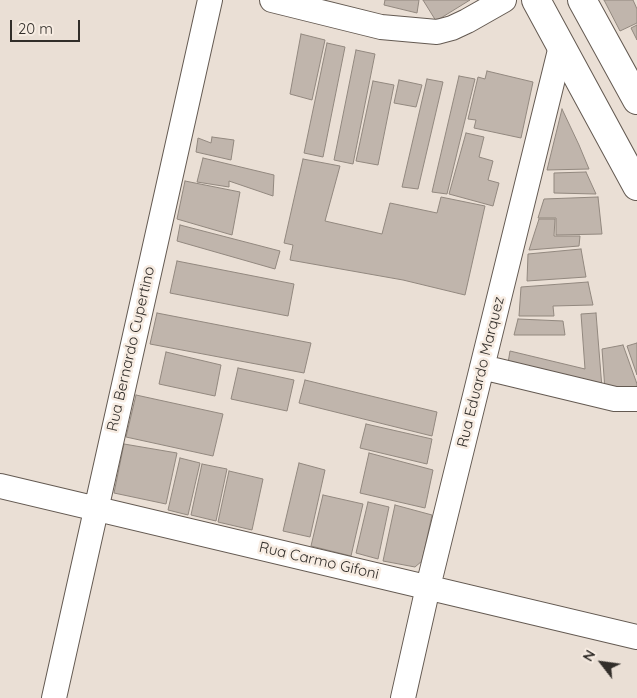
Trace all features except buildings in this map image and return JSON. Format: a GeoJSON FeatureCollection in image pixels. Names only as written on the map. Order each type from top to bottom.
{"type":"FeatureCollection","features":[{"type":"Feature","properties":{"kind":"street","name":"Rua Bernardo Cupertino"},"geometry":{"type":"LineString","coordinates":[[54,698],[210,0]]}},
{"type":"Feature","properties":{"kind":"street"},"geometry":{"type":"LineString","coordinates":[[272,0],[381,27],[438,32],[467,21],[504,0]]}},
{"type":"Feature","properties":{"kind":"street"},"geometry":{"type":"LineString","coordinates":[[536,0],[637,186]]}},
{"type":"Feature","properties":{"kind":"street"},"geometry":{"type":"LineString","coordinates":[[582,0],[637,100]]}},
{"type":"Feature","properties":{"kind":"street","name":"Rua Eduardo Marquez"},"geometry":{"type":"LineString","coordinates":[[402,698],[561,46]]}},
{"type":"Feature","properties":{"kind":"street"},"geometry":{"type":"LineString","coordinates":[[482,367],[615,399],[637,399]]}},
{"type":"Feature","properties":{"kind":"street","name":"Rua Carmo Gifoni"},"geometry":{"type":"LineString","coordinates":[[0,486],[637,637]]}}]}
